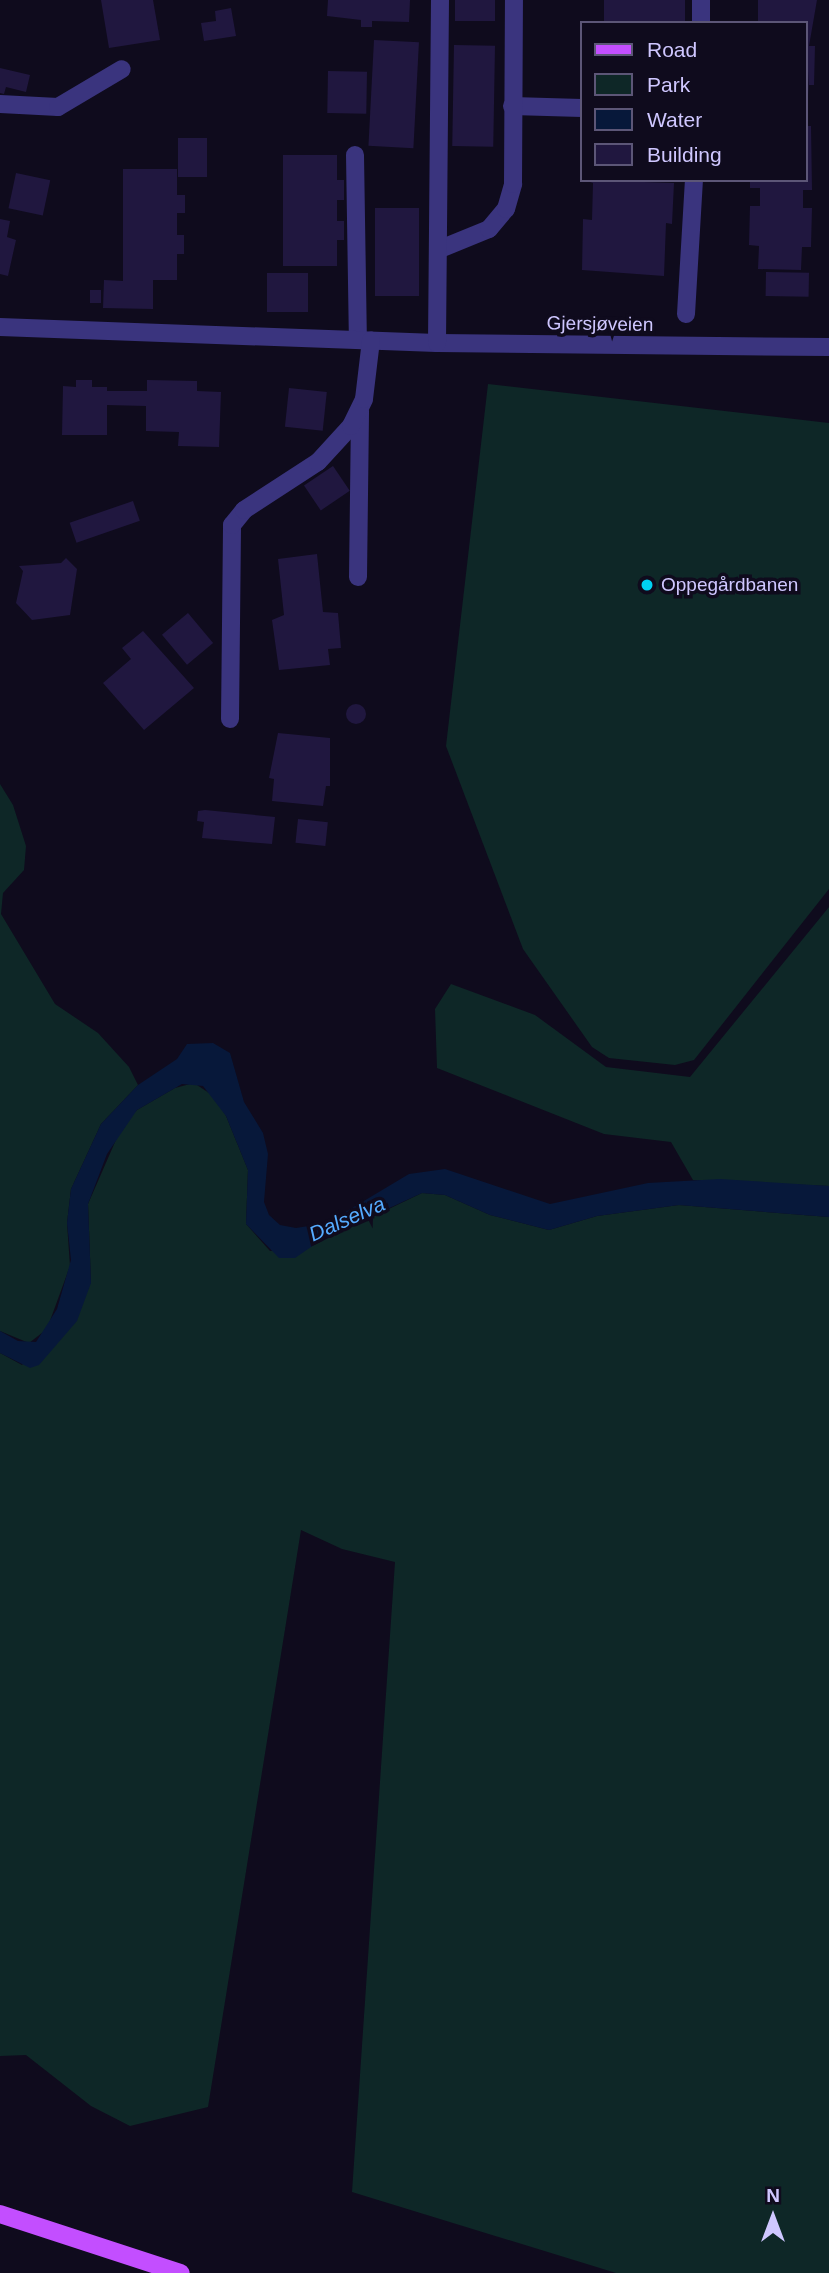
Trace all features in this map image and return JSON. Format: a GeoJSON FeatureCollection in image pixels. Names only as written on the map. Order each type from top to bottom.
{"type":"FeatureCollection","features":[{"type":"Feature","properties":{"kind":"main road"},"geometry":{"type":"LineString","coordinates":[[0,2214],[181,2273]]}},
{"type":"Feature","properties":{"kind":"street"},"geometry":{"type":"LineString","coordinates":[[437,343],[440,249],[440,0]]}},
{"type":"Feature","properties":{"kind":"street"},"geometry":{"type":"LineString","coordinates":[[440,249],[489,229],[506,209],[513,184],[514,0]]}},
{"type":"Feature","properties":{"kind":"street"},"geometry":{"type":"LineString","coordinates":[[701,0],[701,21]]}},
{"type":"Feature","properties":{"kind":"street"},"geometry":{"type":"LineString","coordinates":[[0,104],[58,107],[122,69]]}},
{"type":"Feature","properties":{"kind":"street"},"geometry":{"type":"LineString","coordinates":[[512,106],[580,108]]}},
{"type":"Feature","properties":{"kind":"street"},"geometry":{"type":"LineString","coordinates":[[355,155],[365,340],[360,411],[358,577]]}},
{"type":"Feature","properties":{"kind":"street"},"geometry":{"type":"LineString","coordinates":[[686,314],[694,182]]}},
{"type":"Feature","properties":{"kind":"street","name":"Gjersjøveien"},"geometry":{"type":"LineString","coordinates":[[0,327],[437,343],[829,347]]}},
{"type":"Feature","properties":{"kind":"street"},"geometry":{"type":"LineString","coordinates":[[230,719],[232,525],[244,510],[318,462],[360,411]]}},
{"type":"Feature","properties":{"kind":"green space","name":"Oppegårdbanen"},"geometry":{"type":"Polygon","coordinates":[[[488,384],[829,423],[829,889],[694,1060],[675,1065],[609,1058],[592,1047],[523,949],[446,746],[488,384]]]}},
{"type":"Feature","properties":{"kind":"green space"},"geometry":{"type":"Polygon","coordinates":[[[0,784],[13,805],[26,846],[24,870],[3,893],[1,914],[55,1004],[98,1033],[129,1067],[138,1085],[101,1124],[71,1189],[67,1223],[70,1266],[47,1329],[29,1343],[0,1331],[0,784]]]}},
{"type":"Feature","properties":{"kind":"green space"},"geometry":{"type":"Polygon","coordinates":[[[829,907],[829,1186],[693,1180],[671,1142],[604,1134],[437,1068],[435,1009],[451,984],[535,1015],[606,1067],[690,1077],[829,907]]]}},
{"type":"Feature","properties":{"kind":"green space"},"geometry":{"type":"Polygon","coordinates":[[[194,1083],[215,1097],[226,1116],[248,1170],[246,1224],[270,1251],[312,1246],[422,1193],[445,1195],[490,1215],[549,1230],[597,1216],[679,1205],[829,1217],[829,2273],[616,2273],[352,2192],[395,1562],[342,1549],[301,1530],[208,2107],[130,2126],[91,2106],[26,2055],[0,2056],[0,1353],[22,1365],[91,1283],[88,1204],[122,1126],[137,1110],[175,1088],[194,1083]]]}},
{"type":"Feature","properties":{"kind":"water","name":"Dalselva"},"geometry":{"type":"Polygon","coordinates":[[[213,1043],[230,1053],[244,1102],[263,1133],[268,1154],[264,1202],[269,1215],[280,1225],[296,1228],[327,1223],[409,1174],[445,1169],[550,1204],[648,1183],[720,1179],[829,1186],[829,1217],[679,1205],[597,1216],[549,1230],[490,1215],[445,1195],[422,1193],[324,1238],[295,1258],[279,1258],[246,1224],[248,1170],[226,1116],[203,1086],[182,1084],[137,1110],[107,1154],[88,1204],[91,1283],[77,1321],[39,1365],[30,1368],[0,1353],[0,1331],[18,1341],[36,1342],[57,1309],[71,1260],[67,1223],[71,1189],[101,1124],[138,1085],[177,1059],[187,1044],[213,1043]]]}},
{"type":"Feature","properties":{"kind":"building"},"geometry":{"type":"Polygon","coordinates":[[[101,0],[153,0],[160,40],[109,48],[101,0]]]}},
{"type":"Feature","properties":{"kind":"building"},"geometry":{"type":"Polygon","coordinates":[[[328,0],[410,0],[409,22],[372,21],[372,27],[361,27],[361,20],[327,16],[328,0]]]}},
{"type":"Feature","properties":{"kind":"building"},"geometry":{"type":"Polygon","coordinates":[[[455,0],[495,0],[495,21],[455,21],[455,0]]]}},
{"type":"Feature","properties":{"kind":"building"},"geometry":{"type":"Polygon","coordinates":[[[604,0],[685,0],[685,21],[604,21],[604,0]]]}},
{"type":"Feature","properties":{"kind":"building"},"geometry":{"type":"Polygon","coordinates":[[[758,0],[817,0],[809,46],[815,46],[814,85],[809,85],[809,96],[808,21],[758,21],[758,0]]]}},
{"type":"Feature","properties":{"kind":"building"},"geometry":{"type":"Polygon","coordinates":[[[231,8],[236,36],[204,41],[201,23],[216,21],[215,11],[231,8]]]}},
{"type":"Feature","properties":{"kind":"building"},"geometry":{"type":"Polygon","coordinates":[[[374,40],[419,42],[413,148],[368,146],[374,40]]]}},
{"type":"Feature","properties":{"kind":"building"},"geometry":{"type":"Polygon","coordinates":[[[454,45],[495,46],[493,147],[452,146],[454,45]]]}},
{"type":"Feature","properties":{"kind":"building"},"geometry":{"type":"Polygon","coordinates":[[[0,68],[30,75],[26,92],[6,87],[4,94],[0,93],[0,68]]]}},
{"type":"Feature","properties":{"kind":"building"},"geometry":{"type":"Polygon","coordinates":[[[328,71],[367,72],[366,114],[327,113],[328,71]]]}},
{"type":"Feature","properties":{"kind":"building"},"geometry":{"type":"Polygon","coordinates":[[[808,126],[811,126],[812,190],[803,190],[803,208],[812,208],[811,247],[802,247],[801,270],[758,269],[759,246],[749,245],[750,206],[760,206],[760,188],[750,188],[750,182],[808,182],[808,126]]]}},
{"type":"Feature","properties":{"kind":"building"},"geometry":{"type":"Polygon","coordinates":[[[178,138],[207,138],[207,177],[178,177],[178,138]]]}},
{"type":"Feature","properties":{"kind":"building"},"geometry":{"type":"Polygon","coordinates":[[[283,155],[337,155],[337,180],[344,180],[344,200],[337,200],[337,221],[344,221],[344,240],[337,240],[337,266],[283,266],[283,155]]]}},
{"type":"Feature","properties":{"kind":"building"},"geometry":{"type":"Polygon","coordinates":[[[123,169],[177,169],[177,195],[185,195],[185,213],[177,213],[177,235],[184,235],[184,254],[177,254],[177,280],[153,280],[153,309],[103,308],[104,280],[123,281],[123,169]]]}},
{"type":"Feature","properties":{"kind":"building"},"geometry":{"type":"Polygon","coordinates":[[[16,173],[50,180],[43,215],[9,208],[16,173]]]}},
{"type":"Feature","properties":{"kind":"building"},"geometry":{"type":"Polygon","coordinates":[[[590,182],[674,183],[672,224],[666,223],[664,276],[582,270],[583,219],[592,220],[593,183],[590,182]]]}},
{"type":"Feature","properties":{"kind":"building"},"geometry":{"type":"Polygon","coordinates":[[[375,208],[419,208],[419,296],[375,296],[375,208]]]}},
{"type":"Feature","properties":{"kind":"building"},"geometry":{"type":"Polygon","coordinates":[[[0,219],[10,221],[7,237],[16,240],[8,276],[0,274],[0,219]]]}},
{"type":"Feature","properties":{"kind":"building"},"geometry":{"type":"Polygon","coordinates":[[[766,272],[809,273],[809,297],[766,296],[766,272]]]}},
{"type":"Feature","properties":{"kind":"building"},"geometry":{"type":"Polygon","coordinates":[[[267,273],[308,273],[308,312],[267,312],[267,273]]]}},
{"type":"Feature","properties":{"kind":"building"},"geometry":{"type":"Polygon","coordinates":[[[90,290],[101,290],[101,303],[90,303],[90,290]]]}},
{"type":"Feature","properties":{"kind":"building"},"geometry":{"type":"Polygon","coordinates":[[[76,380],[92,380],[92,387],[107,387],[107,391],[147,391],[147,380],[197,381],[197,391],[221,392],[219,447],[178,446],[179,432],[146,431],[146,406],[107,405],[107,435],[62,435],[63,386],[76,387],[76,380]]]}},
{"type":"Feature","properties":{"kind":"building"},"geometry":{"type":"Polygon","coordinates":[[[289,388],[327,392],[323,431],[285,427],[289,388]]]}},
{"type":"Feature","properties":{"kind":"building"},"geometry":{"type":"Polygon","coordinates":[[[333,466],[350,491],[321,510],[304,486],[333,466]]]}},
{"type":"Feature","properties":{"kind":"building"},"geometry":{"type":"Polygon","coordinates":[[[133,501],[140,521],[76,543],[70,523],[133,501]]]}},
{"type":"Feature","properties":{"kind":"building"},"geometry":{"type":"Polygon","coordinates":[[[317,554],[323,612],[338,613],[341,648],[328,649],[330,665],[279,670],[272,620],[284,615],[278,559],[317,554]]]}},
{"type":"Feature","properties":{"kind":"building"},"geometry":{"type":"Polygon","coordinates":[[[66,558],[77,569],[70,615],[32,620],[16,603],[23,571],[19,566],[61,563],[66,558]]]}},
{"type":"Feature","properties":{"kind":"building"},"geometry":{"type":"Polygon","coordinates":[[[188,613],[213,643],[187,665],[162,635],[188,613]]]}},
{"type":"Feature","properties":{"kind":"building"},"geometry":{"type":"Polygon","coordinates":[[[143,631],[194,688],[144,730],[103,683],[131,659],[122,648],[143,631]]]}},
{"type":"Feature","properties":{"kind":"building"},"geometry":{"type":"Polygon","coordinates":[[[356,704],[363,707],[366,714],[363,721],[356,724],[349,721],[346,714],[349,707],[356,704]]]}},
{"type":"Feature","properties":{"kind":"building"},"geometry":{"type":"Polygon","coordinates":[[[278,733],[330,738],[330,786],[326,786],[323,806],[272,801],[274,779],[269,778],[278,733]]]}},
{"type":"Feature","properties":{"kind":"building"},"geometry":{"type":"Polygon","coordinates":[[[198,811],[275,817],[272,844],[202,838],[204,822],[197,821],[198,811]]]}},
{"type":"Feature","properties":{"kind":"building"},"geometry":{"type":"Polygon","coordinates":[[[298,819],[328,822],[325,846],[295,843],[298,819]]]}},
{"type":"Feature","properties":{"kind":"place","name":"Oppegårdbanen"},"geometry":{"type":"Point","coordinates":[647,585]}}]}
